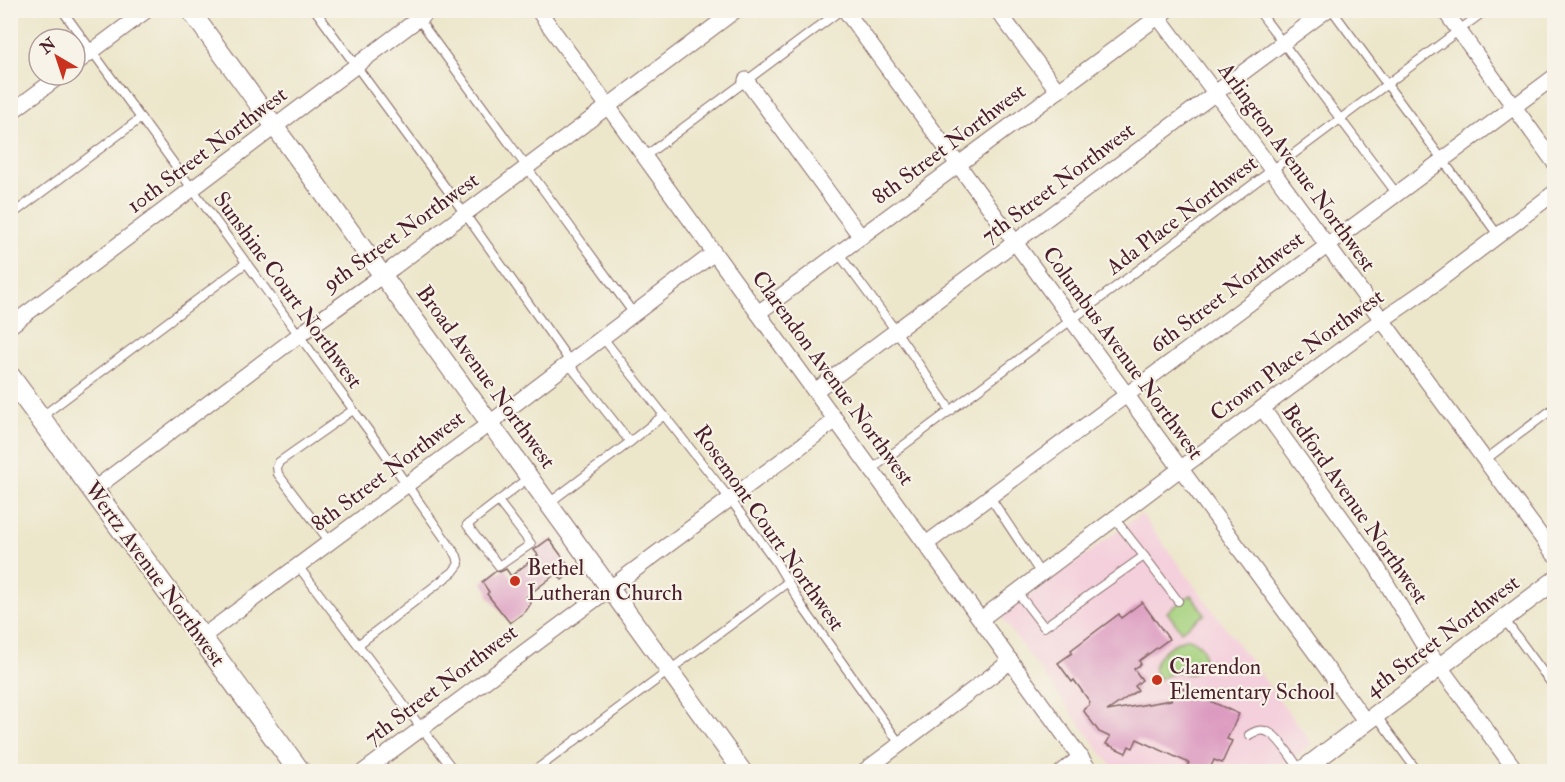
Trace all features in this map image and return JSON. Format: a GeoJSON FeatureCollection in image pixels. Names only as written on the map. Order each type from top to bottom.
{"type":"FeatureCollection","features":[{"type":"Feature","properties":{"kind":"main road","name":"Wertz Avenue Northwest"},"geometry":{"type":"LineString","coordinates":[[10,377],[300,771]]}},
{"type":"Feature","properties":{"kind":"street"},"geometry":{"type":"LineString","coordinates":[[87,56],[147,10]]}},
{"type":"Feature","properties":{"kind":"street","name":"Broad Avenue Northwest"},"geometry":{"type":"LineString","coordinates":[[190,10],[670,670],[735,769]]}},
{"type":"Feature","properties":{"kind":"street","name":"Clarendon Avenue Northwest"},"geometry":{"type":"LineString","coordinates":[[538,10],[1091,771]]}},
{"type":"Feature","properties":{"kind":"street","name":"9th Street Northwest"},"geometry":{"type":"LineString","coordinates":[[93,490],[736,10]]}},
{"type":"Feature","properties":{"kind":"street","name":"Columbus Avenue Northwest"},"geometry":{"type":"LineString","coordinates":[[843,10],[1180,469],[1371,718]]}},
{"type":"Feature","properties":{"kind":"street"},"geometry":{"type":"LineString","coordinates":[[998,10],[1058,91]]}},
{"type":"Feature","properties":{"kind":"street","name":"7th Street Northwest"},"geometry":{"type":"LineString","coordinates":[[815,392],[1328,10]]}},
{"type":"Feature","properties":{"kind":"street"},"geometry":{"type":"LineString","coordinates":[[1444,10],[1554,162]]}},
{"type":"Feature","properties":{"kind":"street","name":"10th Street Northwest"},"geometry":{"type":"LineString","coordinates":[[10,326],[355,67],[420,13]]}},
{"type":"Feature","properties":{"kind":"street","name":"8th Street Northwest"},"geometry":{"type":"LineString","coordinates":[[758,313],[958,166],[1159,13]]}},
{"type":"Feature","properties":{"kind":"street","name":"Arlington Avenue Northwest"},"geometry":{"type":"LineString","coordinates":[[1159,13],[1272,171],[1554,554]]}},
{"type":"Feature","properties":{"kind":"street","name":"6th Street Northwest"},"geometry":{"type":"LineString","coordinates":[[926,544],[1554,77]]}},
{"type":"Feature","properties":{"kind":"street"},"geometry":{"type":"LineString","coordinates":[[746,80],[861,237]]}},
{"type":"Feature","properties":{"kind":"street"},"geometry":{"type":"LineString","coordinates":[[10,113],[45,87]]}},
{"type":"Feature","properties":{"kind":"street","name":"Crown Place Northwest"},"geometry":{"type":"LineString","coordinates":[[981,620],[1114,518],[1554,193]]}},
{"type":"Feature","properties":{"kind":"street","name":"8th Street Northwest"},"geometry":{"type":"LineString","coordinates":[[202,637],[714,253]]}},
{"type":"Feature","properties":{"kind":"street","name":"Bedford Avenue Northwest"},"geometry":{"type":"LineString","coordinates":[[1262,408],[1375,564],[1421,641],[1517,771]]}},
{"type":"Feature","properties":{"kind":"street","name":"7th Street Northwest"},"geometry":{"type":"LineString","coordinates":[[363,771],[836,420]]}},
{"type":"Feature","properties":{"kind":"street","name":"4th Street Northwest"},"geometry":{"type":"LineString","coordinates":[[1307,769],[1371,718],[1554,581]]}},
{"type":"Feature","properties":{"kind":"street"},"geometry":{"type":"LineString","coordinates":[[863,771],[1011,661]]}},
{"type":"Feature","properties":{"kind":"street"},"geometry":{"type":"LineString","coordinates":[[1062,771],[1081,757]]}},
{"type":"Feature","properties":{"kind":"lane","name":"Sunshine Court Northwest"},"geometry":{"type":"LineString","coordinates":[[62,10],[455,553],[459,564],[453,573],[359,644]]}},
{"type":"Feature","properties":{"kind":"lane"},"geometry":{"type":"LineString","coordinates":[[315,10],[465,214],[566,356],[572,368],[630,442]]}},
{"type":"Feature","properties":{"kind":"lane"},"geometry":{"type":"LineString","coordinates":[[644,157],[843,10]]}},
{"type":"Feature","properties":{"kind":"lane"},"geometry":{"type":"LineString","coordinates":[[1258,10],[1396,194]]}},
{"type":"Feature","properties":{"kind":"lane"},"geometry":{"type":"LineString","coordinates":[[1332,10],[1498,236]]}},
{"type":"Feature","properties":{"kind":"lane","name":"Ada Place Northwest"},"geometry":{"type":"LineString","coordinates":[[872,469],[1485,10]]}},
{"type":"Feature","properties":{"kind":"lane"},"geometry":{"type":"LineString","coordinates":[[420,13],[526,168],[634,314]]}},
{"type":"Feature","properties":{"kind":"lane"},"geometry":{"type":"LineString","coordinates":[[10,216],[141,118]]}},
{"type":"Feature","properties":{"kind":"lane"},"geometry":{"type":"LineString","coordinates":[[839,254],[951,411]]}},
{"type":"Feature","properties":{"kind":"lane"},"geometry":{"type":"LineString","coordinates":[[40,417],[246,263]]}},
{"type":"Feature","properties":{"kind":"lane","name":"Rosemont Court Northwest"},"geometry":{"type":"LineString","coordinates":[[603,338],[730,499],[776,562],[804,609],[900,744]]}},
{"type":"Feature","properties":{"kind":"lane"},"geometry":{"type":"LineString","coordinates":[[1485,460],[1554,408]]}},
{"type":"Feature","properties":{"kind":"lane"},"geometry":{"type":"LineString","coordinates":[[330,542],[281,478],[277,467],[279,462],[353,410]]}},
{"type":"Feature","properties":{"kind":"lane"},"geometry":{"type":"LineString","coordinates":[[548,503],[664,415]]}},
{"type":"Feature","properties":{"kind":"lane"},"geometry":{"type":"LineString","coordinates":[[498,501],[531,544],[499,566],[467,525],[498,501],[529,477]]}},
{"type":"Feature","properties":{"kind":"lane"},"geometry":{"type":"LineString","coordinates":[[990,497],[1041,573]]}},
{"type":"Feature","properties":{"kind":"lane"},"geometry":{"type":"LineString","coordinates":[[1114,518],[1178,601]]}},
{"type":"Feature","properties":{"kind":"lane"},"geometry":{"type":"LineString","coordinates":[[1017,592],[1044,627],[1144,556]]}},
{"type":"Feature","properties":{"kind":"lane"},"geometry":{"type":"LineString","coordinates":[[298,566],[455,771]]}},
{"type":"Feature","properties":{"kind":"lane"},"geometry":{"type":"LineString","coordinates":[[533,771],[788,582]]}},
{"type":"Feature","properties":{"kind":"lane"},"geometry":{"type":"LineString","coordinates":[[1504,619],[1554,687]]}},
{"type":"Feature","properties":{"kind":"lane"},"geometry":{"type":"LineString","coordinates":[[1371,718],[1418,771]]}},
{"type":"Feature","properties":{"kind":"lane"},"geometry":{"type":"LineString","coordinates":[[1249,735],[1257,730],[1269,732],[1307,769]]}},
{"type":"Feature","properties":{"kind":"shaded area","name":"Clarendon Elementary School"},"geometry":{"type":"Polygon","coordinates":[[[1141,514],[1312,744],[1275,771],[1115,771],[1001,617],[1141,514]]]}},
{"type":"Feature","properties":{"kind":"green space"},"geometry":{"type":"Polygon","coordinates":[[[1191,595],[1205,614],[1181,631],[1167,612],[1191,595]]]}},
{"type":"Feature","properties":{"kind":"green space"},"geometry":{"type":"Polygon","coordinates":[[[1187,638],[1202,648],[1204,654],[1200,668],[1192,674],[1178,672],[1159,679],[1154,669],[1158,658],[1171,646],[1187,638]]]}},
{"type":"Feature","properties":{"kind":"building","name":"Bethel Lutheran Church"},"geometry":{"type":"Polygon","coordinates":[[[549,539],[572,572],[562,580],[557,573],[526,597],[531,603],[526,611],[510,623],[487,594],[489,592],[482,582],[496,571],[506,569],[511,576],[538,555],[534,550],[549,539]]]}},
{"type":"Feature","properties":{"kind":"building"},"geometry":{"type":"Polygon","coordinates":[[[1142,602],[1169,639],[1139,661],[1141,664],[1134,669],[1142,680],[1135,686],[1138,690],[1107,711],[1171,700],[1177,686],[1239,714],[1227,739],[1232,741],[1222,763],[1214,760],[1209,771],[1200,771],[1187,766],[1189,763],[1137,739],[1133,748],[1129,746],[1126,753],[1106,744],[1110,737],[1099,732],[1083,710],[1090,702],[1058,663],[1072,653],[1071,650],[1119,614],[1121,618],[1142,602]]]}},
{"type":"Feature","properties":{"kind":"place","name":"Bethel Lutheran Church"},"geometry":{"type":"Point","coordinates":[515,581]}},
{"type":"Feature","properties":{"kind":"place","name":"Clarendon Elementary School"},"geometry":{"type":"Point","coordinates":[1157,680]}}]}
